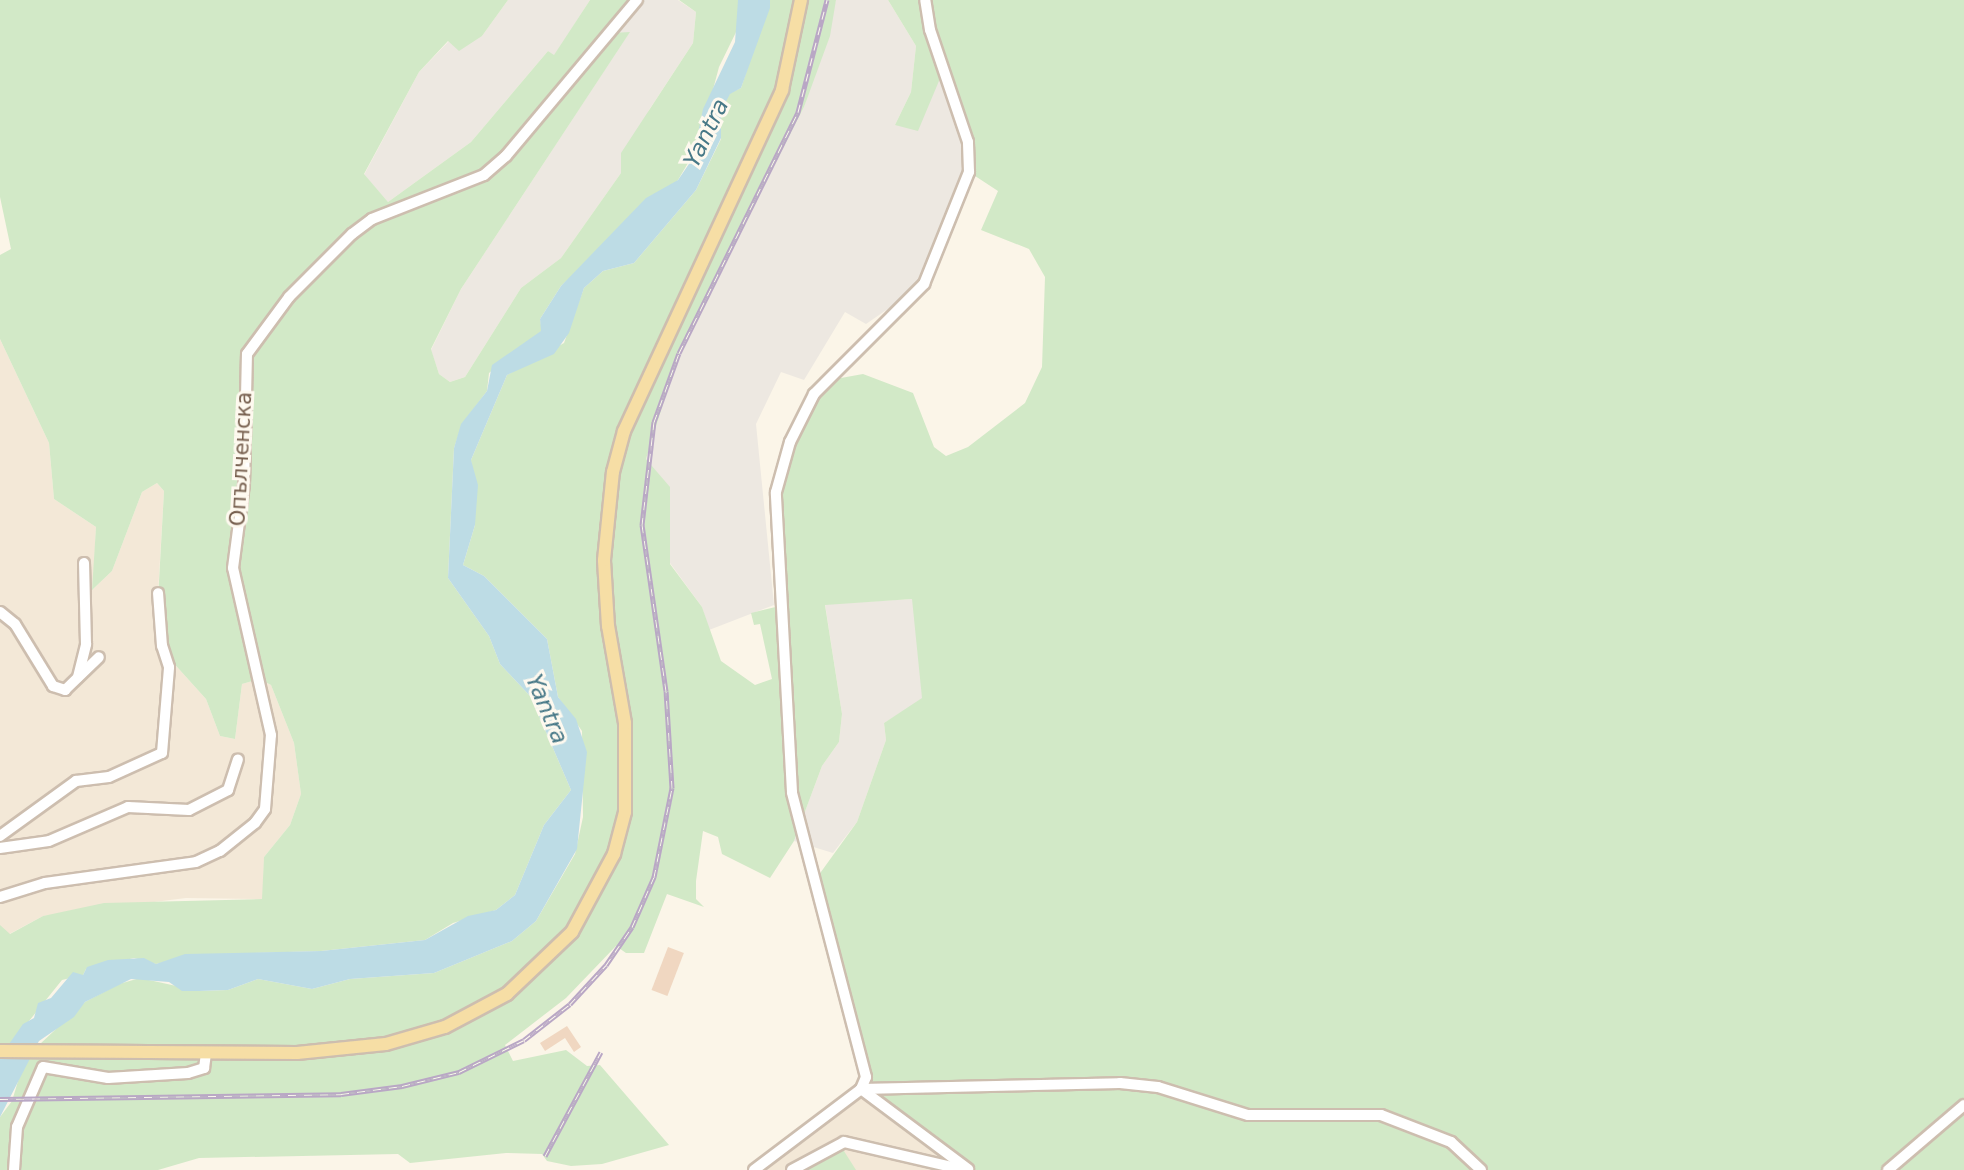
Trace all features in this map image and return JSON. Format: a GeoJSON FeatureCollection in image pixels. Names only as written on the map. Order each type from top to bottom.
{"type":"FeatureCollection","features":[{"type":"Feature","properties":{"kind":"main road"},"geometry":{"type":"LineString","coordinates":[[0,1051],[206,1054],[352,1051],[444,1027],[521,984],[572,932],[595,896],[614,854],[628,769],[604,560],[613,471],[624,430],[782,90],[801,0]]}},
{"type":"Feature","properties":{"kind":"street","name":"Опълченска"},"geometry":{"type":"LineString","coordinates":[[0,895],[19,888],[196,862],[243,835],[260,816],[271,736],[233,568],[244,485],[247,354],[289,297],[352,234],[373,219],[475,180],[506,156],[637,0]]}},
{"type":"Feature","properties":{"kind":"street"},"geometry":{"type":"LineString","coordinates":[[861,1089],[866,1065],[801,842],[792,792],[776,492],[790,442],[814,394],[924,284],[969,172],[968,142],[930,30],[926,0]]}},
{"type":"Feature","properties":{"kind":"street"},"geometry":{"type":"LineString","coordinates":[[78,677],[86,644],[84,563]]}},
{"type":"Feature","properties":{"kind":"street"},"geometry":{"type":"LineString","coordinates":[[0,835],[76,781],[109,777],[162,753],[169,667],[162,646],[158,593]]}},
{"type":"Feature","properties":{"kind":"street"},"geometry":{"type":"LineString","coordinates":[[0,612],[15,624],[52,686],[65,690],[99,657]]}},
{"type":"Feature","properties":{"kind":"street"},"geometry":{"type":"LineString","coordinates":[[0,848],[49,841],[128,807],[189,810],[228,790],[238,760]]}},
{"type":"Feature","properties":{"kind":"street"},"geometry":{"type":"LineString","coordinates":[[14,1170],[17,1127],[43,1067],[108,1078],[188,1073],[204,1068],[206,1054]]}},
{"type":"Feature","properties":{"kind":"street"},"geometry":{"type":"LineString","coordinates":[[754,1170],[861,1089],[1120,1083],[1158,1087],[1248,1115],[1381,1115],[1451,1142],[1481,1170]]}},
{"type":"Feature","properties":{"kind":"street"},"geometry":{"type":"LineString","coordinates":[[861,1089],[967,1170]]}},
{"type":"Feature","properties":{"kind":"street"},"geometry":{"type":"LineString","coordinates":[[1888,1170],[1909,1147],[1964,1105]]}},
{"type":"Feature","properties":{"kind":"street"},"geometry":{"type":"LineString","coordinates":[[792,1170],[844,1142],[967,1170]]}},
{"type":"Feature","properties":{"kind":"shaded area"},"geometry":{"type":"Polygon","coordinates":[[[508,0],[590,0],[554,56],[548,51],[471,142],[388,202],[364,175],[419,72],[449,41],[482,36],[508,0]]]}},
{"type":"Feature","properties":{"kind":"shaded area"},"geometry":{"type":"Polygon","coordinates":[[[637,0],[678,0],[696,12],[693,43],[649,110],[621,173],[561,258],[521,288],[465,377],[450,382],[439,374],[431,350],[461,289],[629,33],[611,33],[637,0]]]}},
{"type":"Feature","properties":{"kind":"shaded area"},"geometry":{"type":"Polygon","coordinates":[[[836,0],[888,0],[916,46],[911,92],[895,125],[944,68],[969,172],[924,284],[866,324],[845,312],[804,380],[781,372],[756,424],[774,605],[709,630],[702,607],[670,563],[670,488],[646,459],[679,353],[804,107],[836,0]]]}},
{"type":"Feature","properties":{"kind":"shaded area"},"geometry":{"type":"Polygon","coordinates":[[[0,339],[49,443],[54,499],[96,527],[93,589],[112,571],[142,492],[157,483],[164,491],[158,593],[169,658],[206,699],[220,736],[235,739],[242,684],[259,679],[271,685],[294,743],[301,794],[290,825],[264,857],[263,899],[186,898],[43,916],[0,939],[0,339]]]}},
{"type":"Feature","properties":{"kind":"shaded area"},"geometry":{"type":"Polygon","coordinates":[[[913,599],[923,699],[884,723],[886,740],[857,822],[833,853],[794,841],[822,766],[839,742],[842,714],[825,604],[913,599]]]}},
{"type":"Feature","properties":{"kind":"shaded area"},"geometry":{"type":"Polygon","coordinates":[[[862,1087],[970,1170],[754,1170],[862,1087]]]}},
{"type":"Feature","properties":{"kind":"green space"},"geometry":{"type":"Polygon","coordinates":[[[0,0],[508,0],[482,36],[459,51],[448,41],[419,72],[364,174],[388,202],[471,142],[548,51],[554,55],[590,0],[637,0],[612,33],[630,32],[461,289],[431,349],[439,374],[450,382],[465,377],[521,288],[561,258],[621,173],[621,153],[693,43],[696,12],[679,0],[738,0],[739,26],[719,67],[698,146],[678,180],[561,286],[540,319],[542,331],[489,373],[487,391],[462,424],[454,448],[448,578],[489,636],[500,664],[531,697],[571,790],[544,825],[515,895],[496,910],[453,923],[425,940],[321,951],[194,955],[156,964],[134,958],[86,969],[83,975],[62,980],[0,1057],[0,925],[10,934],[43,916],[104,903],[262,899],[264,857],[290,825],[301,794],[294,743],[271,685],[259,679],[242,684],[235,739],[220,736],[206,699],[169,658],[158,599],[164,491],[157,483],[142,492],[112,571],[92,590],[96,527],[54,499],[49,443],[0,339],[0,255],[11,249],[0,197],[0,0]]]}},
{"type":"Feature","properties":{"kind":"green space"},"geometry":{"type":"Polygon","coordinates":[[[770,0],[836,0],[830,36],[804,107],[679,353],[646,459],[670,487],[670,564],[702,607],[721,661],[755,685],[772,679],[760,624],[754,625],[751,613],[788,604],[779,571],[781,473],[830,372],[841,378],[863,374],[913,393],[934,447],[946,456],[968,447],[1025,403],[1042,367],[1045,277],[1029,249],[981,230],[998,191],[969,172],[968,142],[944,69],[918,131],[895,125],[911,92],[916,46],[888,0],[1964,0],[1964,1170],[970,1170],[861,1089],[866,1077],[813,883],[857,822],[886,740],[884,723],[922,698],[912,599],[825,605],[842,714],[839,742],[822,766],[794,841],[770,878],[722,854],[718,837],[703,831],[696,899],[704,907],[667,894],[644,953],[626,953],[616,946],[566,998],[505,1045],[513,1061],[566,1050],[587,1066],[600,1065],[669,1145],[602,1164],[571,1166],[547,1161],[542,1154],[506,1153],[410,1163],[398,1154],[199,1158],[158,1170],[0,1170],[0,1117],[12,1101],[25,1058],[85,1002],[119,984],[140,978],[199,991],[228,990],[258,979],[312,989],[350,979],[434,973],[512,941],[536,921],[575,854],[583,817],[582,731],[558,697],[547,639],[484,576],[463,565],[475,525],[471,460],[507,375],[564,343],[584,288],[603,271],[634,263],[696,190],[721,139],[720,111],[730,93],[741,88],[770,0]]]}},
{"type":"Feature","properties":{"kind":"green space"},"geometry":{"type":"Polygon","coordinates":[[[842,1148],[856,1170],[801,1170],[842,1148]]]}},
{"type":"Feature","properties":{"kind":"water","name":"Yantra"},"geometry":{"type":"Polygon","coordinates":[[[738,0],[770,0],[770,8],[741,88],[730,94],[721,111],[721,138],[696,190],[634,263],[603,271],[584,288],[569,333],[554,354],[507,375],[471,460],[478,485],[475,525],[463,565],[484,576],[547,639],[558,697],[576,719],[587,752],[577,849],[536,921],[512,941],[434,973],[350,979],[312,989],[258,979],[228,990],[182,991],[169,982],[131,979],[85,1002],[74,1017],[39,1041],[0,1117],[0,1057],[23,1024],[34,1018],[38,1003],[51,998],[73,972],[83,975],[87,967],[108,960],[144,958],[156,964],[185,954],[321,951],[425,940],[468,916],[496,910],[515,895],[544,825],[571,790],[531,697],[500,664],[489,636],[448,578],[454,448],[461,424],[487,391],[492,365],[541,331],[540,319],[561,286],[646,198],[678,180],[693,158],[703,109],[735,42],[738,0]]]}},
{"type":"Feature","properties":{"kind":"building"},"geometry":{"type":"Polygon","coordinates":[[[668,947],[684,953],[667,996],[652,990],[668,947]]]}},
{"type":"Feature","properties":{"kind":"building"},"geometry":{"type":"Polygon","coordinates":[[[567,1026],[581,1047],[574,1052],[565,1038],[545,1051],[540,1043],[567,1026]]]}},
{"type":"Feature","properties":{"kind":"railway"},"geometry":{"type":"LineString","coordinates":[[0,1099],[341,1094],[402,1086],[459,1072],[524,1040],[570,1004],[606,965],[632,927],[654,877],[672,788],[666,691],[642,525],[654,422],[679,353],[798,112],[827,0]]}},
{"type":"Feature","properties":{"kind":"railway"},"geometry":{"type":"LineString","coordinates":[[545,1156],[601,1052]]}}]}
